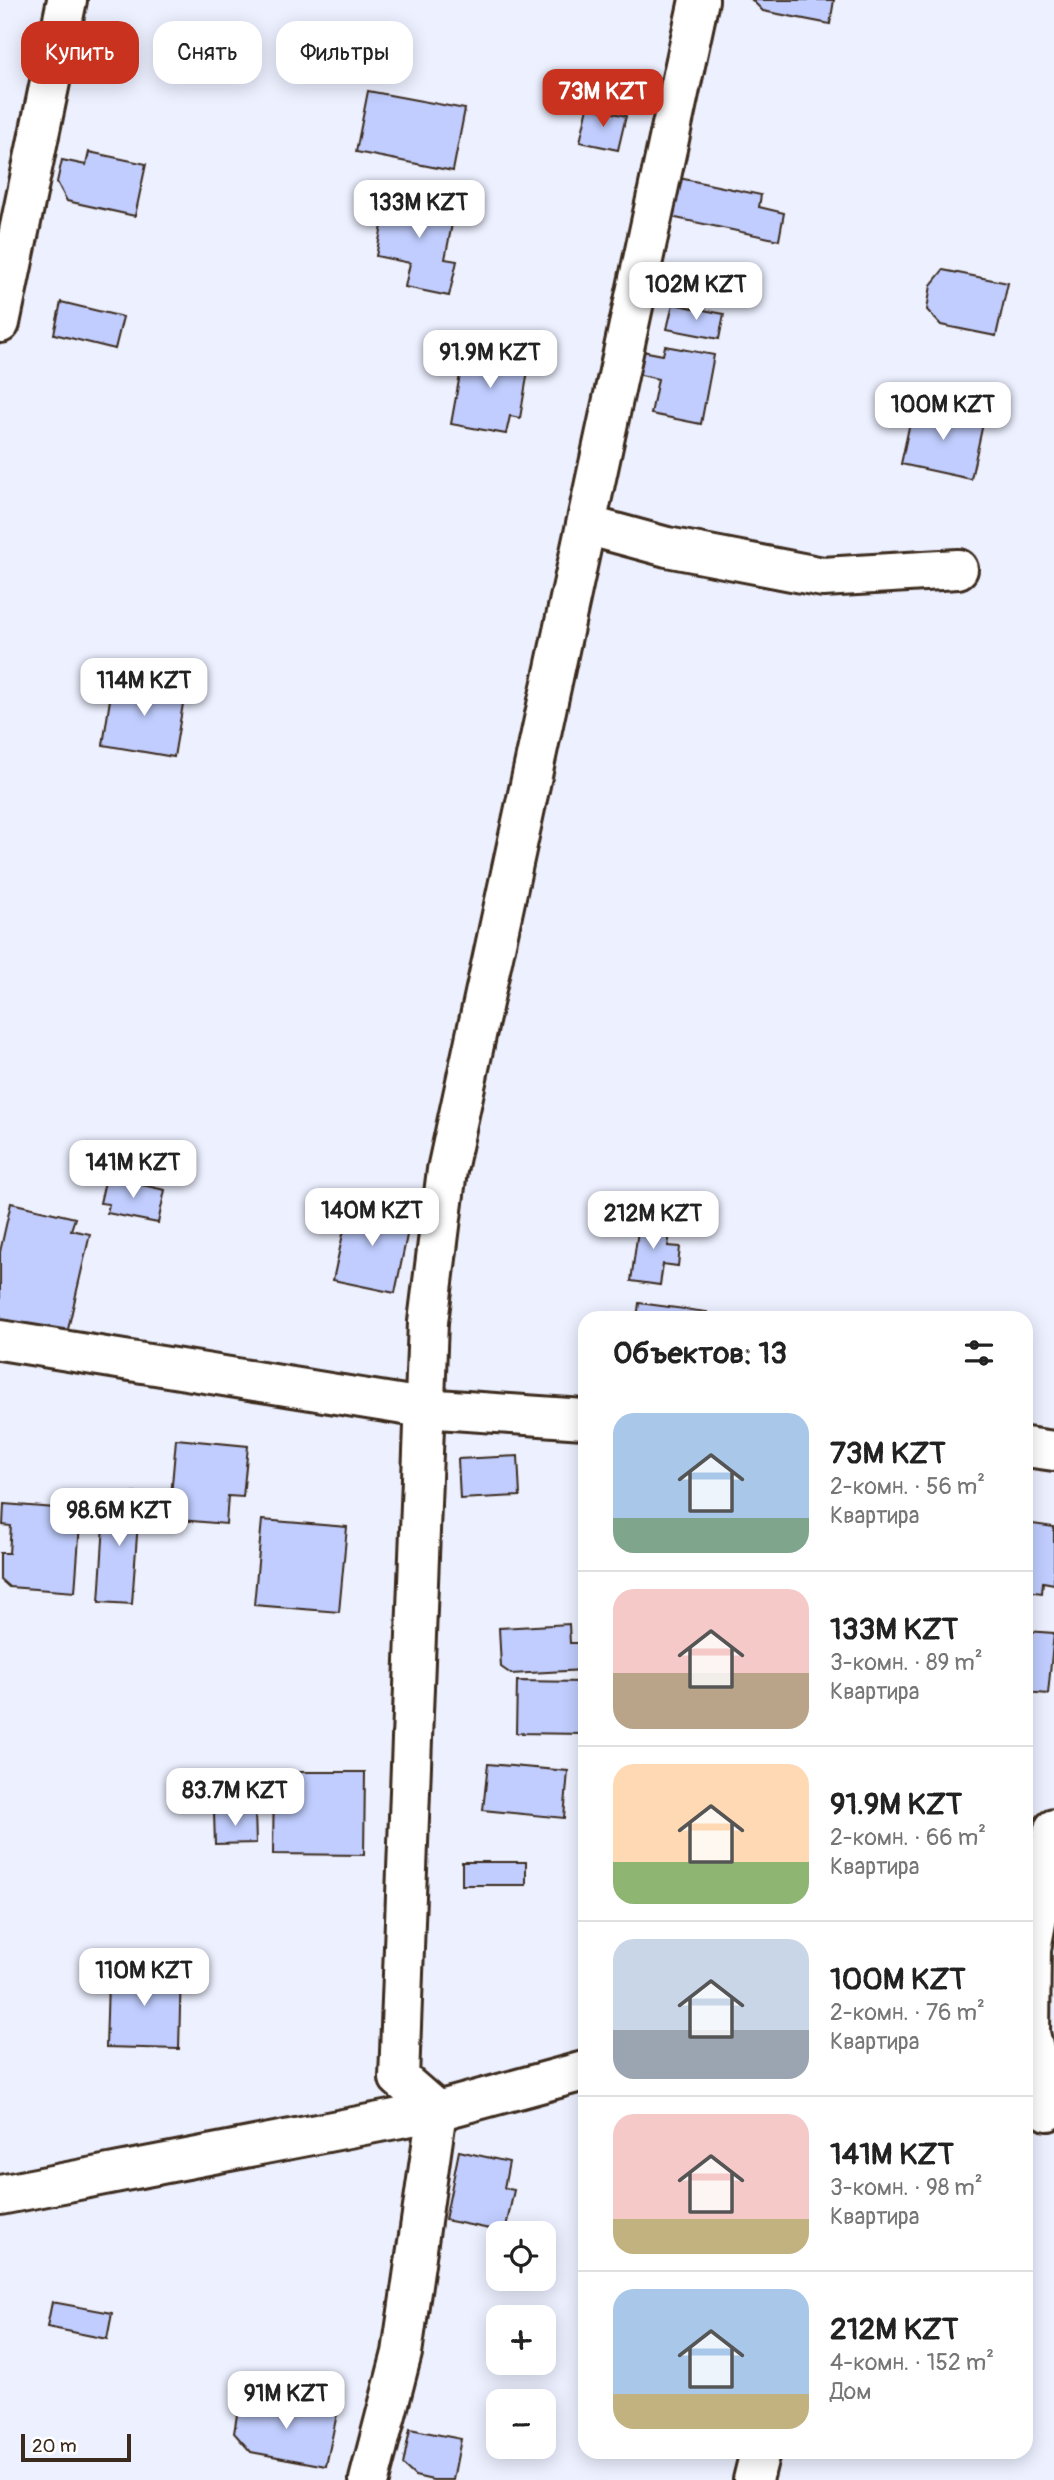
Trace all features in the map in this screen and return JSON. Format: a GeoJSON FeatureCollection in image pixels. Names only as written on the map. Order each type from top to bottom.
{"type":"FeatureCollection","features":[{"type":"Feature","properties":{"kind":"street"},"geometry":{"type":"LineString","coordinates":[[0,323],[67,0]]}},
{"type":"Feature","properties":{"kind":"street"},"geometry":{"type":"LineString","coordinates":[[438,2112],[399,2078],[428,1322],[447,1170],[699,0]]}},
{"type":"Feature","properties":{"kind":"street"},"geometry":{"type":"LineString","coordinates":[[586,525],[667,547],[823,578],[957,569]]}},
{"type":"Feature","properties":{"kind":"street"},"geometry":{"type":"LineString","coordinates":[[0,1340],[423,1408],[578,1419]]}},
{"type":"Feature","properties":{"kind":"street"},"geometry":{"type":"LineString","coordinates":[[1033,1448],[1054,1451]]}},
{"type":"Feature","properties":{"kind":"street"},"geometry":{"type":"LineString","coordinates":[[1033,1926],[1054,1829]]}},
{"type":"Feature","properties":{"kind":"street"},"geometry":{"type":"LineString","coordinates":[[1033,2053],[1042,2113]]}},
{"type":"Feature","properties":{"kind":"street"},"geometry":{"type":"LineString","coordinates":[[0,2195],[438,2112],[578,2073]]}},
{"type":"Feature","properties":{"kind":"street"},"geometry":{"type":"LineString","coordinates":[[369,2480],[402,2354],[438,2112]]}},
{"type":"Feature","properties":{"kind":"street"},"geometry":{"type":"LineString","coordinates":[[753,2480],[758,2459]]}},
{"type":"Feature","properties":{"kind":"building"},"geometry":{"type":"Polygon","coordinates":[[[752,0],[834,0],[830,24],[763,11],[752,0]]]}},
{"type":"Feature","properties":{"kind":"building"},"geometry":{"type":"Polygon","coordinates":[[[368,91],[465,109],[453,171],[356,152],[368,91]]]}},
{"type":"Feature","properties":{"kind":"building"},"geometry":{"type":"Polygon","coordinates":[[[588,107],[626,116],[618,150],[580,142],[588,107]]]}},
{"type":"Feature","properties":{"kind":"building"},"geometry":{"type":"Polygon","coordinates":[[[89,152],[146,164],[135,216],[67,201],[57,182],[62,160],[86,165],[89,152]]]}},
{"type":"Feature","properties":{"kind":"building"},"geometry":{"type":"Polygon","coordinates":[[[679,178],[761,195],[759,207],[784,213],[779,240],[671,217],[679,178]]]}},
{"type":"Feature","properties":{"kind":"building"},"geometry":{"type":"Polygon","coordinates":[[[389,191],[456,204],[445,259],[457,261],[449,296],[405,287],[410,263],[376,256],[389,191]]]}},
{"type":"Feature","properties":{"kind":"building"},"geometry":{"type":"Polygon","coordinates":[[[943,270],[1008,283],[996,336],[941,325],[927,310],[931,285],[943,270]]]}},
{"type":"Feature","properties":{"kind":"building"},"geometry":{"type":"Polygon","coordinates":[[[61,302],[123,317],[115,349],[54,334],[61,302]]]}},
{"type":"Feature","properties":{"kind":"building"},"geometry":{"type":"Polygon","coordinates":[[[673,304],[724,314],[719,339],[667,329],[673,304]]]}},
{"type":"Feature","properties":{"kind":"building"},"geometry":{"type":"Polygon","coordinates":[[[665,346],[714,355],[701,424],[651,414],[658,379],[637,374],[642,351],[663,355],[665,346]]]}},
{"type":"Feature","properties":{"kind":"building"},"geometry":{"type":"Polygon","coordinates":[[[465,347],[530,359],[520,418],[510,416],[506,434],[451,424],[465,347]]]}},
{"type":"Feature","properties":{"kind":"building"},"geometry":{"type":"Polygon","coordinates":[[[914,404],[984,419],[971,479],[901,464],[914,404]]]}},
{"type":"Feature","properties":{"kind":"building"},"geometry":{"type":"Polygon","coordinates":[[[113,680],[185,692],[174,757],[103,745],[113,680]]]}},
{"type":"Feature","properties":{"kind":"building"},"geometry":{"type":"Polygon","coordinates":[[[106,1177],[165,1190],[158,1223],[107,1213],[109,1204],[100,1203],[106,1177]]]}},
{"type":"Feature","properties":{"kind":"building"},"geometry":{"type":"Polygon","coordinates":[[[350,1202],[411,1216],[395,1293],[333,1280],[350,1202]]]}},
{"type":"Feature","properties":{"kind":"building"},"geometry":{"type":"Polygon","coordinates":[[[11,1203],[75,1218],[71,1230],[90,1234],[66,1338],[5,1324],[0,1315],[0,1252],[11,1203]]]}},
{"type":"Feature","properties":{"kind":"building"},"geometry":{"type":"Polygon","coordinates":[[[640,1216],[672,1221],[668,1246],[680,1247],[678,1266],[663,1264],[660,1285],[631,1281],[640,1216]]]}},
{"type":"Feature","properties":{"kind":"building"},"geometry":{"type":"Polygon","coordinates":[[[639,1303],[699,1311],[638,1311],[639,1303]]]}},
{"type":"Feature","properties":{"kind":"building"},"geometry":{"type":"Polygon","coordinates":[[[176,1439],[248,1446],[243,1497],[228,1496],[226,1524],[169,1519],[176,1439]]]}},
{"type":"Feature","properties":{"kind":"building"},"geometry":{"type":"Polygon","coordinates":[[[518,1456],[520,1496],[460,1499],[458,1459],[518,1456]]]}},
{"type":"Feature","properties":{"kind":"building"},"geometry":{"type":"Polygon","coordinates":[[[106,1492],[140,1494],[132,1604],[99,1602],[106,1492]]]}},
{"type":"Feature","properties":{"kind":"building"},"geometry":{"type":"Polygon","coordinates":[[[4,1504],[81,1510],[75,1592],[9,1587],[0,1579],[0,1553],[9,1553],[11,1526],[3,1525],[4,1504]]]}},
{"type":"Feature","properties":{"kind":"building"},"geometry":{"type":"Polygon","coordinates":[[[262,1520],[347,1527],[339,1612],[254,1605],[262,1520]]]}},
{"type":"Feature","properties":{"kind":"building"},"geometry":{"type":"Polygon","coordinates":[[[1033,1524],[1054,1527],[1054,1584],[1043,1582],[1042,1593],[1033,1592],[1033,1524]]]}},
{"type":"Feature","properties":{"kind":"building"},"geometry":{"type":"Polygon","coordinates":[[[569,1624],[570,1643],[578,1643],[578,1670],[511,1674],[501,1667],[499,1628],[569,1624]]]}},
{"type":"Feature","properties":{"kind":"building"},"geometry":{"type":"Polygon","coordinates":[[[1033,1632],[1054,1633],[1048,1694],[1033,1693],[1033,1632]]]}},
{"type":"Feature","properties":{"kind":"building"},"geometry":{"type":"Polygon","coordinates":[[[517,1681],[578,1682],[578,1734],[516,1733],[517,1681]]]}},
{"type":"Feature","properties":{"kind":"building"},"geometry":{"type":"Polygon","coordinates":[[[488,1764],[568,1771],[564,1818],[483,1810],[488,1764]]]}},
{"type":"Feature","properties":{"kind":"building"},"geometry":{"type":"Polygon","coordinates":[[[274,1772],[365,1772],[364,1855],[273,1854],[274,1772]]]}},
{"type":"Feature","properties":{"kind":"building"},"geometry":{"type":"Polygon","coordinates":[[[255,1811],[256,1843],[215,1844],[214,1813],[255,1811]]]}},
{"type":"Feature","properties":{"kind":"building"},"geometry":{"type":"Polygon","coordinates":[[[462,1862],[526,1862],[526,1885],[462,1885],[462,1862]]]}},
{"type":"Feature","properties":{"kind":"building"},"geometry":{"type":"Polygon","coordinates":[[[119,1966],[181,1968],[179,2049],[106,2047],[108,1982],[119,1966]]]}},
{"type":"Feature","properties":{"kind":"building"},"geometry":{"type":"Polygon","coordinates":[[[459,2151],[509,2162],[504,2188],[514,2190],[507,2221],[486,2221],[486,2228],[445,2220],[459,2151]]]}},
{"type":"Feature","properties":{"kind":"building"},"geometry":{"type":"Polygon","coordinates":[[[52,2302],[112,2313],[107,2339],[47,2327],[52,2302]]]}},
{"type":"Feature","properties":{"kind":"building"},"geometry":{"type":"Polygon","coordinates":[[[259,2399],[337,2414],[326,2466],[251,2452],[234,2433],[238,2409],[259,2399]]]}},
{"type":"Feature","properties":{"kind":"building"},"geometry":{"type":"Polygon","coordinates":[[[410,2429],[461,2439],[453,2480],[415,2476],[403,2465],[410,2429]]]}}]}
